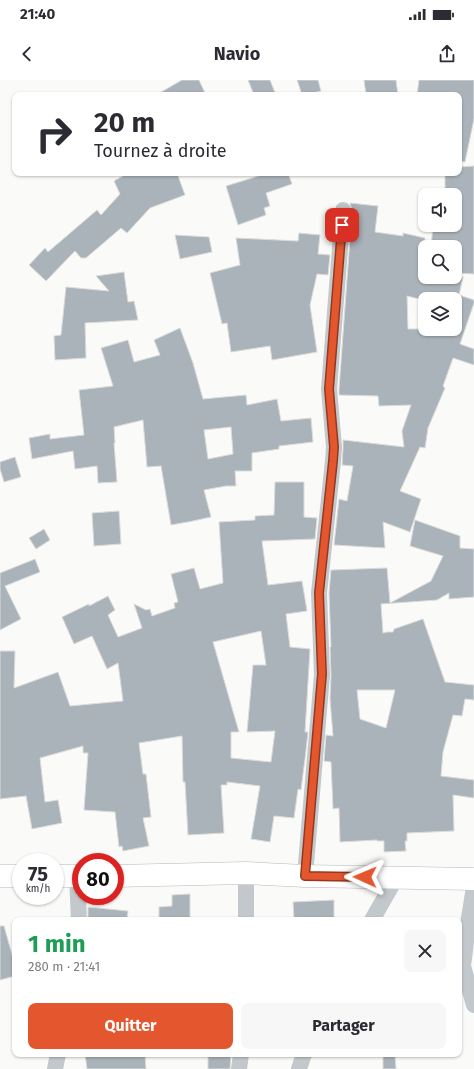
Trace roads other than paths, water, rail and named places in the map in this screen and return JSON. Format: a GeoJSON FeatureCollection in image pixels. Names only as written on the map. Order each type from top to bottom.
{"type":"FeatureCollection","features":[{"type":"Feature","properties":{"kind":"highway"},"geometry":{"type":"LineString","coordinates":[[124,876],[246,873],[305,876],[474,879]]}},
{"type":"Feature","properties":{"kind":"highway"},"geometry":{"type":"LineString","coordinates":[[0,876],[12,876]]}},
{"type":"Feature","properties":{"kind":"street"},"geometry":{"type":"LineString","coordinates":[[305,876],[322,674],[319,593],[334,447],[329,389],[343,210]]}},
{"type":"Feature","properties":{"kind":"street"},"geometry":{"type":"LineString","coordinates":[[246,873],[246,917]]}},
{"type":"Feature","properties":{"kind":"street"},"geometry":{"type":"LineString","coordinates":[[374,917],[396,878]]}},
{"type":"Feature","properties":{"kind":"street"},"geometry":{"type":"LineString","coordinates":[[474,886],[468,918],[463,966],[474,1006]]}},
{"type":"Feature","properties":{"kind":"street"},"geometry":{"type":"LineString","coordinates":[[80,905],[80,917]]}},
{"type":"Feature","properties":{"kind":"street"},"geometry":{"type":"LineString","coordinates":[[55,1069],[57,1057]]}},
{"type":"Feature","properties":{"kind":"street"},"geometry":{"type":"LineString","coordinates":[[239,1069],[241,1057]]}},
{"type":"Feature","properties":{"kind":"street"},"geometry":{"type":"LineString","coordinates":[[298,1069],[303,1057]]}}]}
